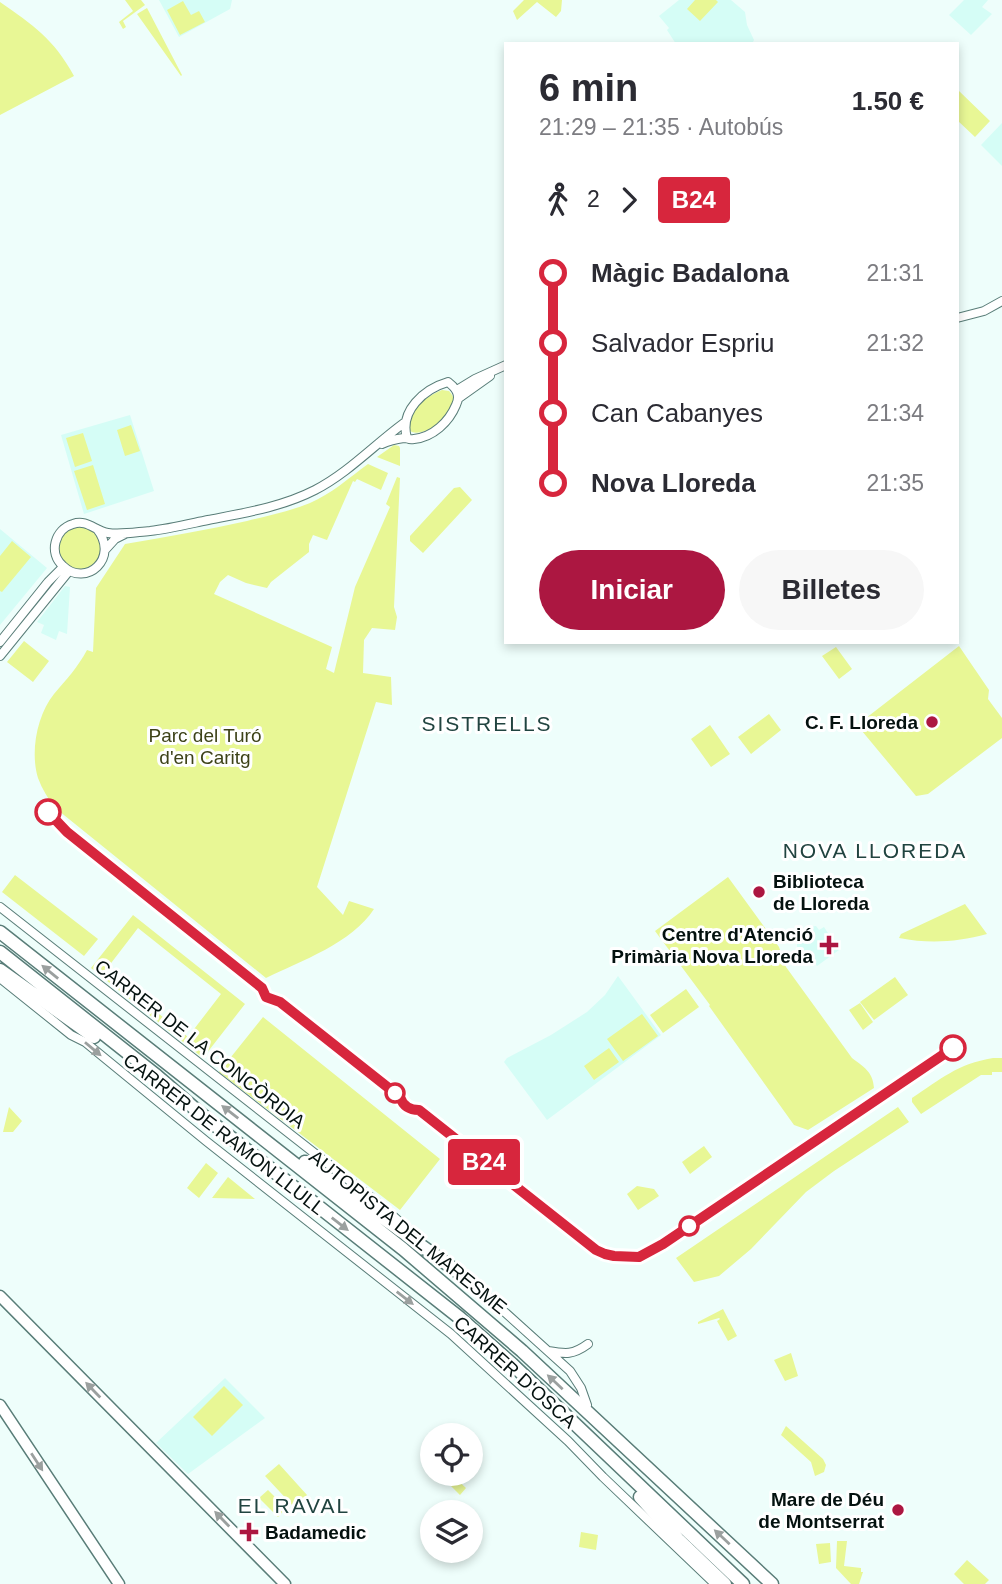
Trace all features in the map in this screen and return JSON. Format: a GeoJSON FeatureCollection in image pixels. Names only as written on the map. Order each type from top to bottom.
{"type":"FeatureCollection","features":[{"type":"Feature","properties":{"kind":"highway","name":"AUTOPISTA DEL MARESME"},"geometry":{"type":"LineString","coordinates":[[0,932],[403,1249],[522,1351],[772,1584]]}},
{"type":"Feature","properties":{"kind":"highway","name":"AUTOPISTA DEL MARESME"},"geometry":{"type":"LineString","coordinates":[[0,952],[460,1318],[743,1584]]}},
{"type":"Feature","properties":{"kind":"highway"},"geometry":{"type":"LineString","coordinates":[[0,970],[112,1050],[157,1076]]}},
{"type":"Feature","properties":{"kind":"highway"},"geometry":{"type":"LineString","coordinates":[[262,1137],[288,1150],[458,1272]]}},
{"type":"Feature","properties":{"kind":"highway"},"geometry":{"type":"LineString","coordinates":[[597,1445],[606,1459],[678,1539],[725,1584]]}},
{"type":"Feature","properties":{"kind":"main road"},"geometry":{"type":"LineString","coordinates":[[0,1296],[285,1584]]}},
{"type":"Feature","properties":{"kind":"main road"},"geometry":{"type":"LineString","coordinates":[[0,1405],[119,1584]]}},
{"type":"Feature","properties":{"kind":"street"},"geometry":{"type":"LineString","coordinates":[[959,317],[984,311],[1002,301]]}},
{"type":"Feature","properties":{"kind":"street"},"geometry":{"type":"LineString","coordinates":[[458,394],[502,367]]}},
{"type":"Feature","properties":{"kind":"street"},"geometry":{"type":"LineString","coordinates":[[97,529],[105,542],[102,561],[92,570],[82,573],[66,569],[57,558],[55,550],[58,535],[63,529],[84,523],[106,533],[154,530],[285,503],[316,489],[373,448],[404,423],[411,409],[431,390],[448,382],[458,394],[456,407],[444,424],[428,435],[387,442],[373,448]]}},
{"type":"Feature","properties":{"kind":"street"},"geometry":{"type":"LineString","coordinates":[[404,423],[407,438]]}},
{"type":"Feature","properties":{"kind":"street"},"geometry":{"type":"LineString","coordinates":[[105,550],[115,539],[128,533]]}},
{"type":"Feature","properties":{"kind":"street"},"geometry":{"type":"LineString","coordinates":[[0,642],[48,582],[66,569]]}},
{"type":"Feature","properties":{"kind":"street"},"geometry":{"type":"LineString","coordinates":[[0,656],[66,569]]}},
{"type":"Feature","properties":{"kind":"street","name":"CARRER DE LA CONCÒRDIA"},"geometry":{"type":"LineString","coordinates":[[0,907],[382,1206],[570,1371],[581,1388],[587,1405]]}},
{"type":"Feature","properties":{"kind":"street","name":"CARRER DE RAMON LLULL"},"geometry":{"type":"LineString","coordinates":[[0,978],[71,1035],[85,1042],[428,1316]]}},
{"type":"Feature","properties":{"kind":"street","name":"CARRER D'OSCA"},"geometry":{"type":"LineString","coordinates":[[428,1316],[499,1377],[715,1584]]}},
{"type":"Feature","properties":{"kind":"street"},"geometry":{"type":"LineString","coordinates":[[548,1350],[572,1353],[588,1344]]}},
{"type":"Feature","properties":{"kind":"shaded area"},"geometry":{"type":"Polygon","coordinates":[[[159,0],[232,0],[230,9],[179,37],[159,0]]]}},
{"type":"Feature","properties":{"kind":"shaded area"},"geometry":{"type":"Polygon","coordinates":[[[679,0],[731,0],[745,12],[754,40],[675,42],[667,30],[669,28],[659,16],[679,0]]]}},
{"type":"Feature","properties":{"kind":"shaded area"},"geometry":{"type":"Polygon","coordinates":[[[964,0],[988,0],[982,7],[992,14],[971,35],[949,15],[964,0]]]}},
{"type":"Feature","properties":{"kind":"shaded area"},"geometry":{"type":"Polygon","coordinates":[[[1002,123],[1002,166],[981,145],[1002,123]]]}},
{"type":"Feature","properties":{"kind":"shaded area"},"geometry":{"type":"Polygon","coordinates":[[[130,415],[154,491],[84,514],[61,435],[130,415]]]}},
{"type":"Feature","properties":{"kind":"shaded area"},"geometry":{"type":"Polygon","coordinates":[[[0,529],[47,568],[0,625],[0,529]]]}},
{"type":"Feature","properties":{"kind":"shaded area"},"geometry":{"type":"Polygon","coordinates":[[[65,586],[70,587],[67,634],[59,631],[56,640],[41,633],[44,625],[37,622],[65,586]]]}},
{"type":"Feature","properties":{"kind":"shaded area","name":"Centre d'Atenció Primària Nova Lloreda"},"geometry":{"type":"Polygon","coordinates":[[[816,926],[819,930],[824,927],[839,950],[817,966],[814,962],[805,963],[798,955],[797,949],[797,942],[803,931],[816,926]]]}},
{"type":"Feature","properties":{"kind":"shaded area"},"geometry":{"type":"Polygon","coordinates":[[[618,976],[661,1035],[547,1120],[504,1062],[587,1012],[605,995],[618,976]]]}},
{"type":"Feature","properties":{"kind":"shaded area"},"geometry":{"type":"Polygon","coordinates":[[[225,1378],[265,1418],[188,1474],[156,1443],[225,1378]]]}},
{"type":"Feature","properties":{"kind":"green space"},"geometry":{"type":"Polygon","coordinates":[[[125,0],[141,0],[145,5],[123,21],[126,27],[123,29],[119,22],[133,11],[125,0]]]}},
{"type":"Feature","properties":{"kind":"green space"},"geometry":{"type":"Polygon","coordinates":[[[524,0],[562,0],[561,11],[556,17],[537,2],[517,20],[513,11],[524,0]]]}},
{"type":"Feature","properties":{"kind":"green space"},"geometry":{"type":"Polygon","coordinates":[[[695,0],[718,2],[700,21],[687,9],[695,0]]]}},
{"type":"Feature","properties":{"kind":"green space"},"geometry":{"type":"Polygon","coordinates":[[[183,1],[191,15],[199,11],[205,22],[180,35],[167,10],[183,1]]]}},
{"type":"Feature","properties":{"kind":"green space"},"geometry":{"type":"Polygon","coordinates":[[[0,2],[50,42],[74,76],[0,115],[0,2]]]}},
{"type":"Feature","properties":{"kind":"green space"},"geometry":{"type":"Polygon","coordinates":[[[147,8],[182,75],[181,76],[137,14],[147,8]]]}},
{"type":"Feature","properties":{"kind":"green space"},"geometry":{"type":"Polygon","coordinates":[[[959,91],[990,121],[975,137],[959,122],[959,91]]]}},
{"type":"Feature","properties":{"kind":"green space"},"geometry":{"type":"Polygon","coordinates":[[[442,390],[449,391],[454,401],[451,411],[432,428],[412,432],[408,426],[412,414],[425,399],[442,390]]]}},
{"type":"Feature","properties":{"kind":"green space"},"geometry":{"type":"Polygon","coordinates":[[[131,425],[140,451],[125,456],[117,430],[131,425]]]}},
{"type":"Feature","properties":{"kind":"green space"},"geometry":{"type":"Polygon","coordinates":[[[83,433],[92,461],[75,467],[66,438],[83,433]]]}},
{"type":"Feature","properties":{"kind":"green space"},"geometry":{"type":"Polygon","coordinates":[[[394,445],[400,448],[400,466],[377,457],[394,445]]]}},
{"type":"Feature","properties":{"kind":"green space","name":"Parc del Turó d'en Caritg"},"geometry":{"type":"Polygon","coordinates":[[[368,464],[388,473],[381,490],[357,479],[353,481],[327,540],[313,535],[309,552],[267,588],[228,575],[220,582],[214,594],[332,647],[326,669],[334,673],[355,587],[390,507],[386,504],[397,477],[400,478],[395,630],[372,628],[364,640],[363,673],[391,677],[392,705],[376,702],[317,887],[343,915],[349,901],[374,909],[353,932],[339,941],[266,978],[54,807],[43,790],[36,768],[35,746],[39,723],[48,703],[87,650],[93,652],[96,588],[125,544],[232,524],[295,508],[325,495],[368,464]]]}},
{"type":"Feature","properties":{"kind":"green space"},"geometry":{"type":"Polygon","coordinates":[[[93,465],[105,504],[87,510],[74,471],[93,465]]]}},
{"type":"Feature","properties":{"kind":"green space"},"geometry":{"type":"Polygon","coordinates":[[[460,487],[472,500],[423,553],[410,541],[410,536],[454,488],[460,487]]]}},
{"type":"Feature","properties":{"kind":"green space"},"geometry":{"type":"Polygon","coordinates":[[[80,527],[95,533],[101,548],[95,563],[80,569],[65,563],[59,548],[65,533],[80,527]]]}},
{"type":"Feature","properties":{"kind":"green space"},"geometry":{"type":"Polygon","coordinates":[[[12,541],[31,557],[2,592],[0,556],[12,541]]]}},
{"type":"Feature","properties":{"kind":"green space"},"geometry":{"type":"Polygon","coordinates":[[[24,641],[49,661],[33,682],[7,662],[24,641]]]}},
{"type":"Feature","properties":{"kind":"green space","name":"C. F. Lloreda"},"geometry":{"type":"Polygon","coordinates":[[[959,646],[989,690],[988,699],[1002,718],[1002,738],[928,794],[916,796],[857,725],[959,646]]]}},
{"type":"Feature","properties":{"kind":"green space"},"geometry":{"type":"Polygon","coordinates":[[[836,647],[852,669],[839,679],[822,656],[836,647]]]}},
{"type":"Feature","properties":{"kind":"green space"},"geometry":{"type":"Polygon","coordinates":[[[769,714],[781,730],[751,754],[738,737],[769,714]]]}},
{"type":"Feature","properties":{"kind":"green space"},"geometry":{"type":"Polygon","coordinates":[[[710,725],[730,754],[711,767],[691,739],[710,725]]]}},
{"type":"Feature","properties":{"kind":"green space"},"geometry":{"type":"Polygon","coordinates":[[[15,875],[98,939],[84,956],[2,892],[15,875]]]}},
{"type":"Feature","properties":{"kind":"green space"},"geometry":{"type":"Polygon","coordinates":[[[728,877],[779,947],[786,967],[852,1058],[867,1070],[872,1078],[874,1088],[808,1130],[794,1125],[655,931],[728,877]]]}},
{"type":"Feature","properties":{"kind":"green space"},"geometry":{"type":"Polygon","coordinates":[[[965,904],[987,934],[943,941],[899,938],[901,934],[965,904]]]}},
{"type":"Feature","properties":{"kind":"green space"},"geometry":{"type":"Polygon","coordinates":[[[133,915],[245,1004],[203,1058],[91,968],[133,915]],[[138,928],[105,971],[188,1037],[221,994],[138,928]]]}},
{"type":"Feature","properties":{"kind":"green space"},"geometry":{"type":"Polygon","coordinates":[[[895,977],[908,995],[874,1020],[860,1002],[895,977]]]}},
{"type":"Feature","properties":{"kind":"green space"},"geometry":{"type":"Polygon","coordinates":[[[686,989],[699,1007],[663,1033],[650,1015],[686,989]]]}},
{"type":"Feature","properties":{"kind":"green space"},"geometry":{"type":"Polygon","coordinates":[[[860,1003],[873,1022],[863,1030],[849,1010],[860,1003]]]}},
{"type":"Feature","properties":{"kind":"green space"},"geometry":{"type":"Polygon","coordinates":[[[642,1014],[658,1036],[623,1061],[607,1039],[642,1014]]]}},
{"type":"Feature","properties":{"kind":"green space"},"geometry":{"type":"Polygon","coordinates":[[[263,1017],[440,1159],[400,1210],[219,1072],[263,1017]]]}},
{"type":"Feature","properties":{"kind":"green space"},"geometry":{"type":"Polygon","coordinates":[[[609,1048],[619,1062],[594,1080],[584,1066],[609,1048]]]}},
{"type":"Feature","properties":{"kind":"green space"},"geometry":{"type":"Polygon","coordinates":[[[1002,1058],[1002,1072],[981,1075],[921,1114],[912,1102],[912,1098],[950,1073],[969,1064],[1002,1058]]]}},
{"type":"Feature","properties":{"kind":"green space"},"geometry":{"type":"Polygon","coordinates":[[[9,1107],[22,1121],[13,1132],[3,1132],[9,1107]]]}},
{"type":"Feature","properties":{"kind":"green space"},"geometry":{"type":"Polygon","coordinates":[[[898,1107],[909,1122],[806,1192],[751,1249],[719,1276],[694,1282],[676,1258],[898,1107]]]}},
{"type":"Feature","properties":{"kind":"green space"},"geometry":{"type":"Polygon","coordinates":[[[704,1146],[712,1157],[690,1174],[682,1162],[704,1146]]]}},
{"type":"Feature","properties":{"kind":"green space"},"geometry":{"type":"Polygon","coordinates":[[[206,1163],[218,1173],[199,1198],[187,1188],[206,1163]]]}},
{"type":"Feature","properties":{"kind":"green space"},"geometry":{"type":"Polygon","coordinates":[[[228,1177],[255,1199],[212,1198],[228,1177]]]}},
{"type":"Feature","properties":{"kind":"green space"},"geometry":{"type":"Polygon","coordinates":[[[637,1186],[654,1189],[659,1196],[638,1210],[627,1194],[637,1186]]]}},
{"type":"Feature","properties":{"kind":"green space"},"geometry":{"type":"Polygon","coordinates":[[[723,1309],[737,1336],[728,1341],[717,1321],[719,1318],[698,1324],[723,1309]]]}},
{"type":"Feature","properties":{"kind":"green space"},"geometry":{"type":"Polygon","coordinates":[[[791,1353],[798,1376],[785,1381],[774,1360],[791,1353]]]}},
{"type":"Feature","properties":{"kind":"green space"},"geometry":{"type":"Polygon","coordinates":[[[224,1386],[243,1405],[212,1436],[193,1417],[224,1386]]]}},
{"type":"Feature","properties":{"kind":"green space"},"geometry":{"type":"Polygon","coordinates":[[[786,1426],[823,1459],[826,1465],[824,1472],[815,1476],[811,1462],[781,1435],[786,1426]]]}},
{"type":"Feature","properties":{"kind":"green space"},"geometry":{"type":"Polygon","coordinates":[[[279,1464],[307,1495],[294,1507],[265,1476],[279,1464]]]}},
{"type":"Feature","properties":{"kind":"green space"},"geometry":{"type":"Polygon","coordinates":[[[451,1486],[466,1488],[460,1495],[451,1486]]]}},
{"type":"Feature","properties":{"kind":"green space"},"geometry":{"type":"Polygon","coordinates":[[[268,1490],[286,1508],[278,1517],[259,1498],[268,1490]]]}},
{"type":"Feature","properties":{"kind":"green space"},"geometry":{"type":"Polygon","coordinates":[[[581,1532],[598,1535],[596,1550],[579,1547],[581,1532]]]}},
{"type":"Feature","properties":{"kind":"green space"},"geometry":{"type":"Polygon","coordinates":[[[837,1541],[847,1541],[844,1566],[861,1568],[863,1572],[859,1584],[851,1584],[836,1568],[837,1541]]]}},
{"type":"Feature","properties":{"kind":"green space"},"geometry":{"type":"Polygon","coordinates":[[[830,1543],[831,1562],[819,1564],[816,1544],[830,1543]]]}},
{"type":"Feature","properties":{"kind":"green space"},"geometry":{"type":"Polygon","coordinates":[[[967,1560],[989,1580],[985,1584],[964,1584],[954,1574],[967,1560]]]}},
{"type":"Feature","properties":{"kind":"bus line","name":"B24"},"geometry":{"type":"LineString","coordinates":[[48,812],[67,832],[262,988],[266,997],[280,1002],[400,1097],[402,1103],[411,1110],[419,1110],[568,1229],[605,1254],[639,1257],[663,1244],[953,1048]]}},
{"type":"Feature","properties":{"kind":"place","name":"C. F. Lloreda"},"geometry":{"type":"Point","coordinates":[932,722]}},
{"type":"Feature","properties":{"kind":"place","name":"Biblioteca de Lloreda"},"geometry":{"type":"Point","coordinates":[759,892]}},
{"type":"Feature","properties":{"kind":"place","name":"Centre d'Atenció Primària Nova Lloreda"},"geometry":{"type":"Point","coordinates":[829,945]}},
{"type":"Feature","properties":{"kind":"place","name":"Mare de Déu de Montserrat"},"geometry":{"type":"Point","coordinates":[898,1510]}},
{"type":"Feature","properties":{"kind":"place","name":"Badamedic"},"geometry":{"type":"Point","coordinates":[249,1532]}},
{"type":"Feature","properties":{"kind":"district","name":"SISTRELLS"},"geometry":{"type":"Point","coordinates":[487,723]}},
{"type":"Feature","properties":{"kind":"district","name":"NOVA LLOREDA"},"geometry":{"type":"Point","coordinates":[875,850]}},
{"type":"Feature","properties":{"kind":"district","name":"EL RAVAL"},"geometry":{"type":"Point","coordinates":[294,1505]}}]}
